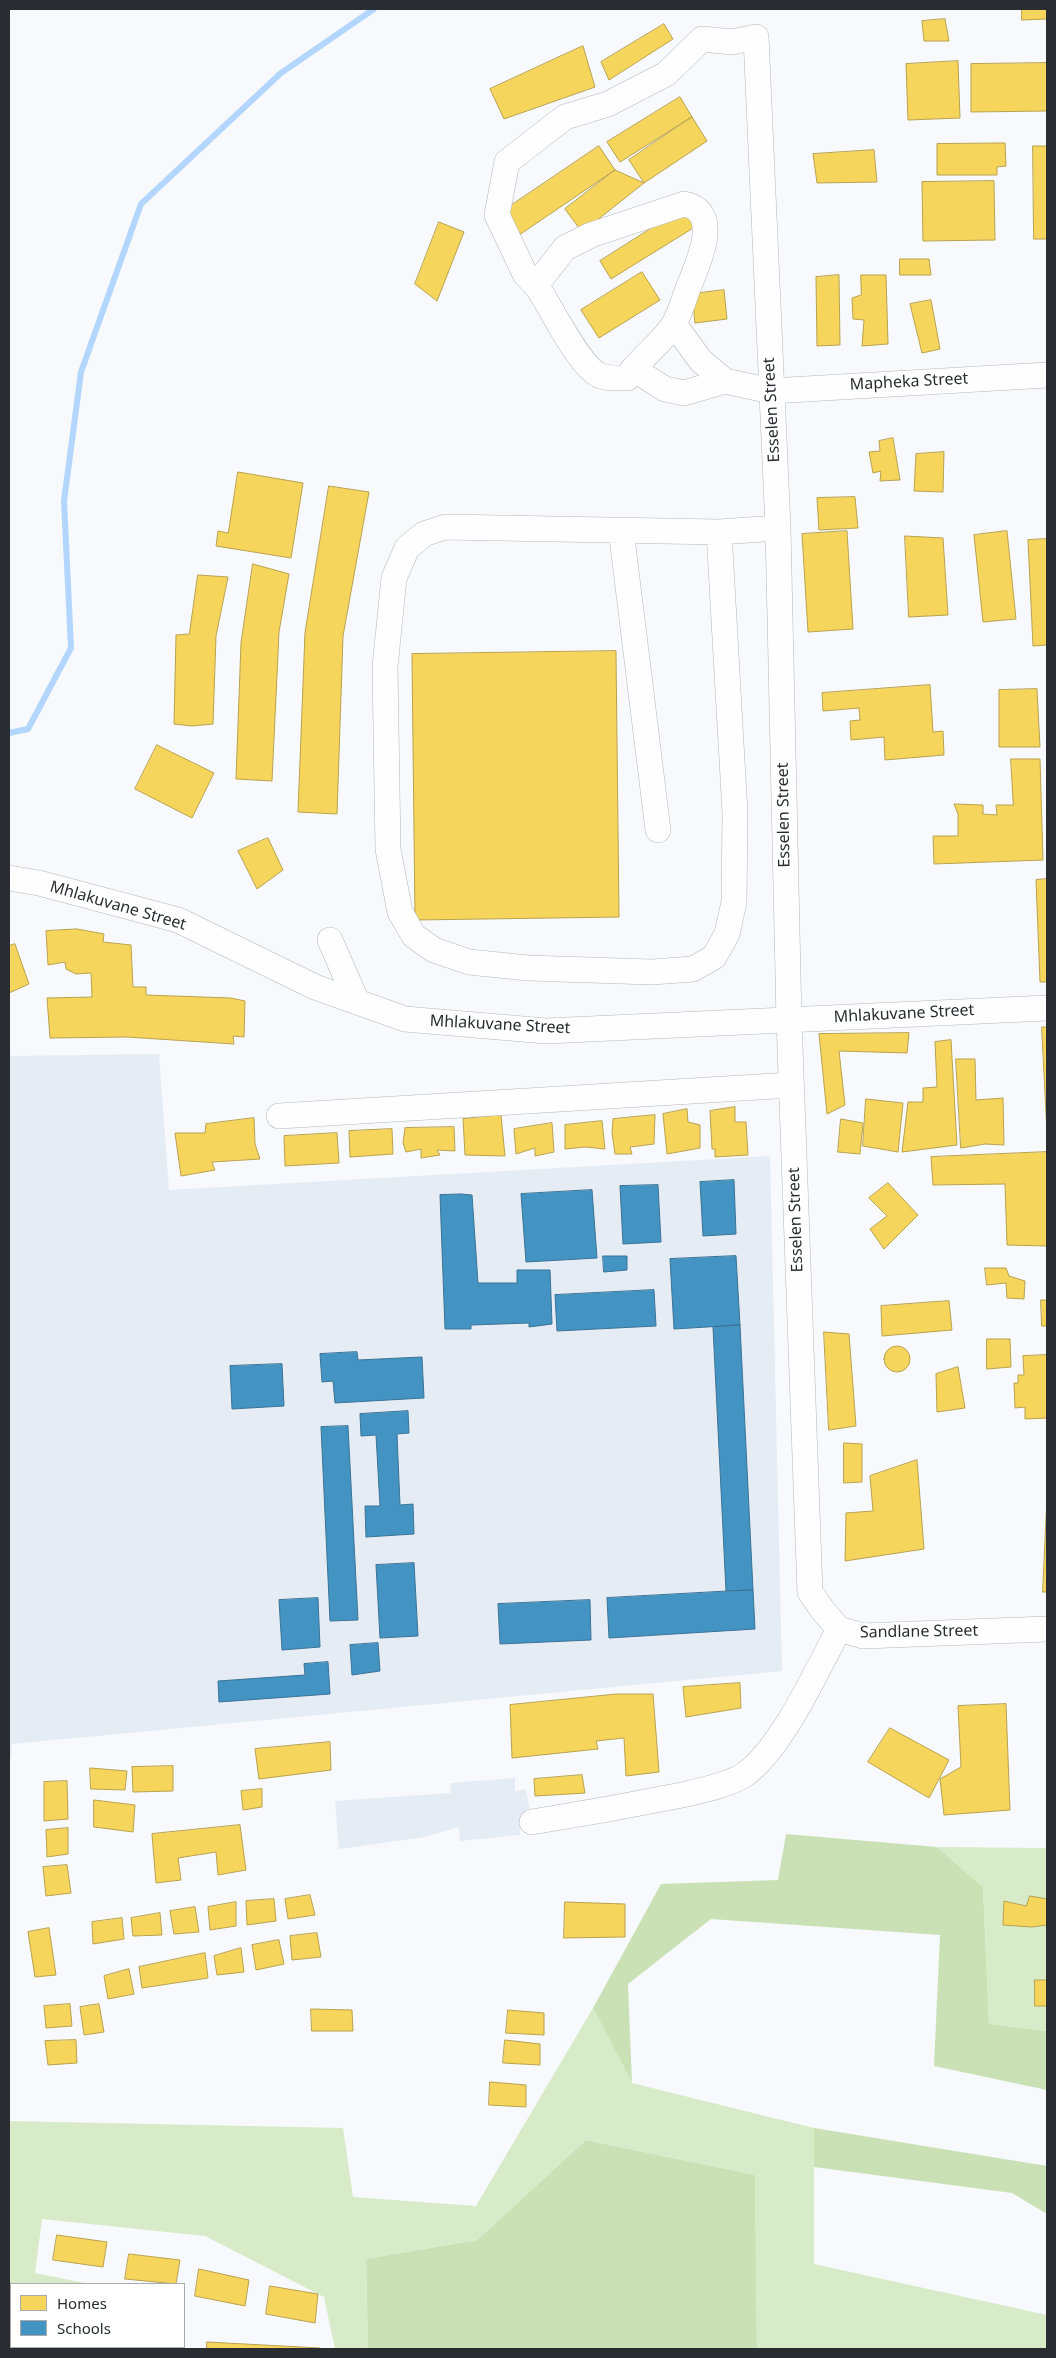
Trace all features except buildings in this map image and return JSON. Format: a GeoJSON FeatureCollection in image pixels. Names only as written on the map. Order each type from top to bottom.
{"type":"FeatureCollection","features":[{"type":"Feature","properties":{"kind":"street","name":"Esselen Street"},"geometry":{"type":"LineString","coordinates":[[538,288],[525,274],[497,215],[507,162],[565,117],[608,104],[666,74],[702,39],[732,42],[756,37],[778,528],[788,1020],[810,1592]]}},
{"type":"Feature","properties":{"kind":"street"},"geometry":{"type":"LineString","coordinates":[[684,204],[694,206],[703,215],[706,226],[702,253],[674,324],[627,378],[597,375],[575,351],[538,288],[536,285],[565,248],[592,235],[684,204]]}},
{"type":"Feature","properties":{"kind":"street"},"geometry":{"type":"LineString","coordinates":[[674,324],[701,361],[725,381]]}},
{"type":"Feature","properties":{"kind":"street"},"geometry":{"type":"LineString","coordinates":[[633,369],[665,389],[684,393],[725,381]]}},
{"type":"Feature","properties":{"kind":"street","name":"Mapheka Street"},"geometry":{"type":"LineString","coordinates":[[725,381],[771,391],[1047,375]]}},
{"type":"Feature","properties":{"kind":"street"},"geometry":{"type":"LineString","coordinates":[[720,532],[735,813],[734,902],[727,934],[714,958],[694,969],[652,972],[528,968],[469,962],[434,950],[414,936],[400,912],[388,849],[385,667],[394,578],[408,548],[424,534],[445,527],[720,532],[778,528]]}},
{"type":"Feature","properties":{"kind":"street"},"geometry":{"type":"LineString","coordinates":[[620,530],[658,830]]}},
{"type":"Feature","properties":{"kind":"street","name":"Mhlakuvane Street"},"geometry":{"type":"LineString","coordinates":[[9,878],[39,883],[178,920],[315,987],[405,1019],[546,1031],[1047,1008]]}},
{"type":"Feature","properties":{"kind":"street"},"geometry":{"type":"LineString","coordinates":[[330,940],[357,1002]]}},
{"type":"Feature","properties":{"kind":"street"},"geometry":{"type":"LineString","coordinates":[[279,1116],[791,1085]]}},
{"type":"Feature","properties":{"kind":"street","name":"Sandlane Street"},"geometry":{"type":"LineString","coordinates":[[810,1592],[839,1629],[863,1636],[1047,1629]]}},
{"type":"Feature","properties":{"kind":"street"},"geometry":{"type":"LineString","coordinates":[[532,1822],[695,1792],[743,1776],[776,1741],[839,1629]]}},
{"type":"Feature","properties":{"kind":"shaded area"},"geometry":{"type":"Polygon","coordinates":[[[159,1054],[169,1190],[770,1156],[782,1671],[12,1744],[11,1758],[9,1759],[9,1056],[159,1054]]]}},
{"type":"Feature","properties":{"kind":"shaded area"},"geometry":{"type":"Polygon","coordinates":[[[515,1778],[515,1791],[526,1789],[532,1822],[520,1826],[520,1835],[460,1841],[459,1827],[425,1837],[339,1849],[335,1801],[451,1793],[450,1783],[515,1778]]]}},
{"type":"Feature","properties":{"kind":"green space"},"geometry":{"type":"Polygon","coordinates":[[[786,1834],[937,1847],[983,1887],[989,2024],[1047,2031],[1047,2090],[934,2066],[940,1935],[711,1919],[628,1984],[632,2083],[593,2008],[661,1884],[778,1880],[786,1834]]]}},
{"type":"Feature","properties":{"kind":"green space"},"geometry":{"type":"Polygon","coordinates":[[[937,1847],[1047,1848],[1047,2031],[989,2024],[983,1887],[937,1847]]]}},
{"type":"Feature","properties":{"kind":"green space"},"geometry":{"type":"Polygon","coordinates":[[[593,2008],[632,2083],[814,2128],[814,2264],[1047,2315],[1047,2349],[757,2349],[755,2175],[586,2140],[477,2240],[366,2259],[368,2349],[335,2349],[324,2297],[205,2236],[42,2219],[35,2273],[85,2283],[10,2283],[10,2348],[126,2348],[9,2349],[9,2121],[343,2128],[353,2197],[476,2206],[593,2008]]]}},
{"type":"Feature","properties":{"kind":"green space"},"geometry":{"type":"Polygon","coordinates":[[[814,2128],[1047,2166],[1047,2214],[1012,2193],[814,2167],[814,2128]]]}},
{"type":"Feature","properties":{"kind":"green space"},"geometry":{"type":"Polygon","coordinates":[[[586,2140],[755,2175],[757,2349],[368,2349],[366,2259],[477,2240],[586,2140]]]}},
{"type":"Feature","properties":{"kind":"waterway"},"geometry":{"type":"LineString","coordinates":[[9,733],[28,729],[71,648],[64,501],[81,372],[141,204],[281,73],[374,9]]}}]}
